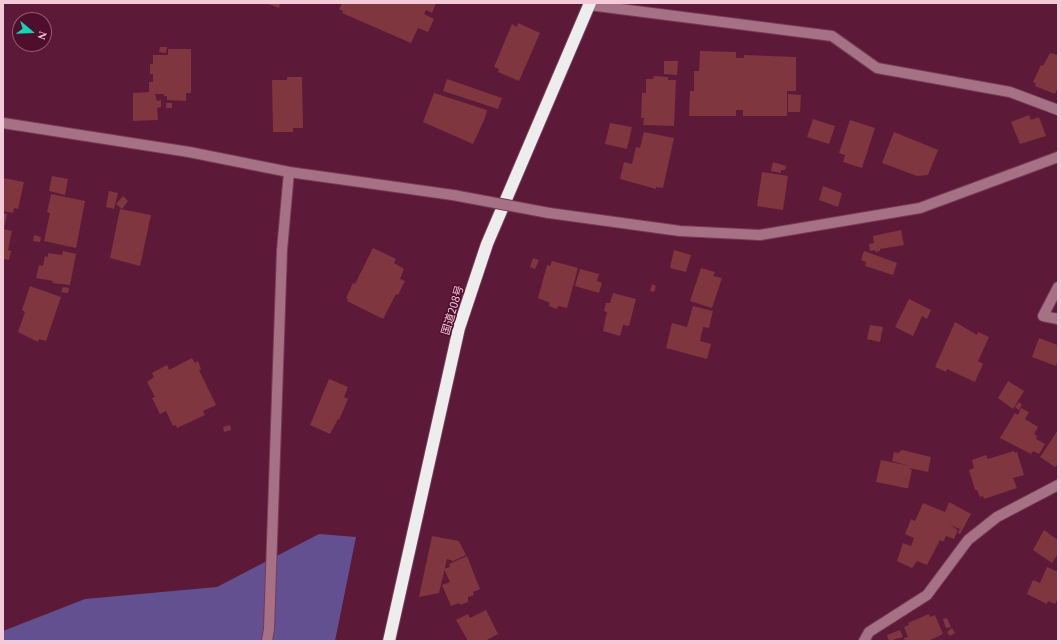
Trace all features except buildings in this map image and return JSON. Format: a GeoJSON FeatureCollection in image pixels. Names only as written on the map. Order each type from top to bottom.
{"type":"FeatureCollection","features":[{"type":"Feature","properties":{"kind":"highway","name":"国道208号"},"geometry":{"type":"LineString","coordinates":[[389,641],[459,328],[487,244],[590,4]]}},
{"type":"Feature","properties":{"kind":"street"},"geometry":{"type":"LineString","coordinates":[[590,4],[832,36],[877,68],[1010,92],[1058,110]]}},
{"type":"Feature","properties":{"kind":"street"},"geometry":{"type":"LineString","coordinates":[[3,123],[188,152],[290,172],[453,195],[549,213],[680,231],[760,235],[920,208],[1058,157]]}},
{"type":"Feature","properties":{"kind":"street"},"geometry":{"type":"LineString","coordinates":[[267,641],[269,629],[282,250],[290,172]]}},
{"type":"Feature","properties":{"kind":"street"},"geometry":{"type":"LineString","coordinates":[[1058,287],[1043,316],[1058,319]]}},
{"type":"Feature","properties":{"kind":"street"},"geometry":{"type":"LineString","coordinates":[[864,641],[869,632],[927,595],[968,540],[997,517],[1058,485]]}},
{"type":"Feature","properties":{"kind":"shaded area"},"geometry":{"type":"Polygon","coordinates":[[[319,534],[356,537],[335,641],[3,641],[3,631],[85,599],[217,587],[319,534]]]}}]}
